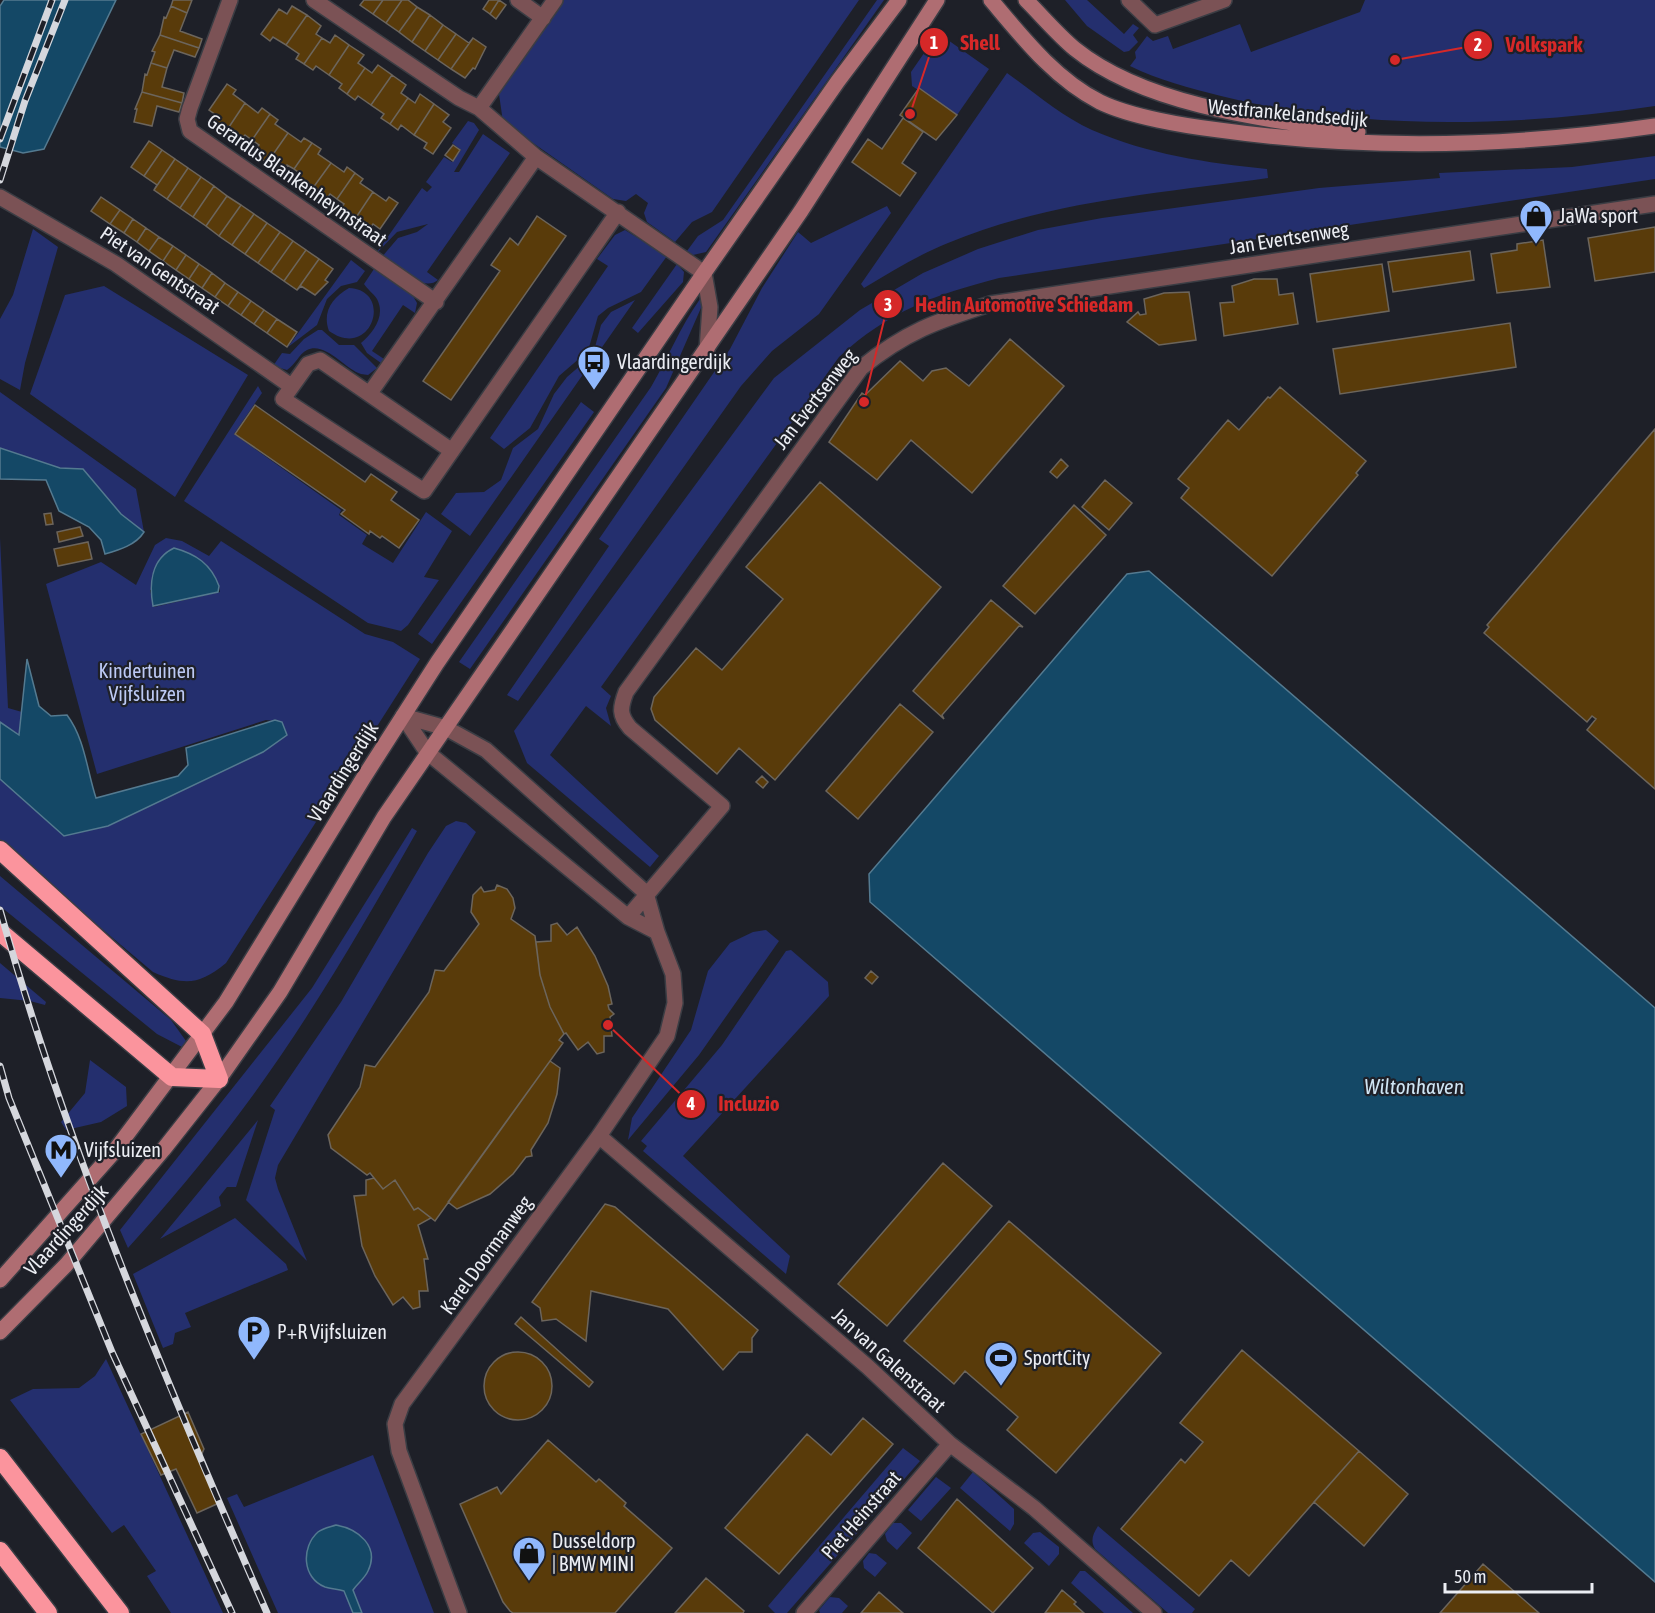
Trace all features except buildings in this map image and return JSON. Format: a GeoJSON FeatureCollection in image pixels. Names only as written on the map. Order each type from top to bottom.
{"type":"FeatureCollection","features":[{"type":"Feature","properties":{"kind":"highway"},"geometry":{"type":"LineString","coordinates":[[0,850],[202,1034],[219,1079],[172,1077],[0,932]]}},
{"type":"Feature","properties":{"kind":"highway"},"geometry":{"type":"LineString","coordinates":[[0,1458],[120,1613]]}},
{"type":"Feature","properties":{"kind":"highway"},"geometry":{"type":"LineString","coordinates":[[0,1551],[48,1613]]}},
{"type":"Feature","properties":{"kind":"main road","name":"Vlaardingerdijk"},"geometry":{"type":"LineString","coordinates":[[0,1280],[74,1199],[172,1077],[243,975],[403,716],[704,273],[838,81],[899,0]]}},
{"type":"Feature","properties":{"kind":"main road","name":"Vlaardingerdijk"},"geometry":{"type":"LineString","coordinates":[[0,1332],[66,1265],[219,1079],[280,992],[384,817],[707,350],[801,211],[937,0]]}},
{"type":"Feature","properties":{"kind":"main road","name":"Westfrankelandsedijk"},"geometry":{"type":"LineString","coordinates":[[991,0],[1037,53],[1063,76],[1101,102],[1173,124],[1272,138],[1448,144],[1590,135],[1655,126]]}},
{"type":"Feature","properties":{"kind":"main road","name":"Westfrankelandsedijk"},"geometry":{"type":"LineString","coordinates":[[1026,0],[1083,54],[1110,72],[1177,99],[1253,118],[1448,144]]}},
{"type":"Feature","properties":{"kind":"street","name":"Gerardus Blankenheymstraat"},"geometry":{"type":"LineString","coordinates":[[230,0],[190,108],[187,120],[190,131],[436,302]]}},
{"type":"Feature","properties":{"kind":"street"},"geometry":{"type":"LineString","coordinates":[[314,0],[459,98],[479,108],[537,157],[704,273],[710,307],[707,350]]}},
{"type":"Feature","properties":{"kind":"street"},"geometry":{"type":"LineString","coordinates":[[518,0],[543,18]]}},
{"type":"Feature","properties":{"kind":"street"},"geometry":{"type":"LineString","coordinates":[[479,108],[555,0]]}},
{"type":"Feature","properties":{"kind":"street"},"geometry":{"type":"LineString","coordinates":[[1129,0],[1155,25],[1224,0]]}},
{"type":"Feature","properties":{"kind":"street"},"geometry":{"type":"LineString","coordinates":[[370,393],[537,157]]}},
{"type":"Feature","properties":{"kind":"street","name":"Piet van Gentstraat"},"geometry":{"type":"LineString","coordinates":[[0,197],[116,264],[291,386]]}},
{"type":"Feature","properties":{"kind":"street","name":"Jan Evertsenweg"},"geometry":{"type":"LineString","coordinates":[[628,917],[722,806],[630,728],[623,719],[620,707],[626,693],[861,368],[883,350],[907,334],[990,304],[1655,204]]}},
{"type":"Feature","properties":{"kind":"street"},"geometry":{"type":"LineString","coordinates":[[452,451],[320,360],[308,364],[283,399],[424,491],[452,451],[618,212]]}},
{"type":"Feature","properties":{"kind":"street"},"geometry":{"type":"LineString","coordinates":[[403,716],[446,728],[486,750],[646,893]]}},
{"type":"Feature","properties":{"kind":"street"},"geometry":{"type":"LineString","coordinates":[[403,716],[427,753],[628,917],[657,933]]}},
{"type":"Feature","properties":{"kind":"street","name":"Karel Doormanweg"},"geometry":{"type":"LineString","coordinates":[[459,1613],[409,1481],[399,1451],[395,1424],[402,1404],[599,1136],[667,1036],[675,1003],[673,974],[657,933],[646,893]]}},
{"type":"Feature","properties":{"kind":"street","name":"Jan van Galenstraat"},"geometry":{"type":"LineString","coordinates":[[599,1136],[861,1362],[950,1444],[1034,1508],[1154,1613]]}},
{"type":"Feature","properties":{"kind":"street","name":"Piet Heinstraat"},"geometry":{"type":"LineString","coordinates":[[804,1613],[950,1444]]}},
{"type":"Feature","properties":{"kind":"green space"},"geometry":{"type":"Polygon","coordinates":[[[564,0],[859,0],[712,212],[692,222],[675,242],[647,222],[644,213],[648,203],[636,194],[626,201],[613,199],[503,122],[499,94],[564,0]]]}},
{"type":"Feature","properties":{"kind":"green space"},"geometry":{"type":"Polygon","coordinates":[[[877,0],[884,0],[706,252],[693,255],[687,251],[698,236],[723,220],[877,0]]]}},
{"type":"Feature","properties":{"kind":"green space"},"geometry":{"type":"Polygon","coordinates":[[[1065,0],[1087,0],[1124,34],[1133,24],[1139,28],[1133,35],[1138,42],[1129,51],[1124,52],[1087,26],[1065,0]]]}},
{"type":"Feature","properties":{"kind":"green space"},"geometry":{"type":"Polygon","coordinates":[[[1365,0],[1655,0],[1655,106],[1547,118],[1492,121],[1382,120],[1274,107],[1221,96],[1163,80],[1130,66],[1136,58],[1135,52],[1147,36],[1153,41],[1168,36],[1173,49],[1240,24],[1251,52],[1360,12],[1365,0]]]}},
{"type":"Feature","properties":{"kind":"green space"},"geometry":{"type":"Polygon","coordinates":[[[938,33],[989,69],[957,115],[912,86],[911,72],[938,33]]]}},
{"type":"Feature","properties":{"kind":"green space"},"geometry":{"type":"Polygon","coordinates":[[[1007,73],[1059,111],[1092,130],[1134,145],[1178,156],[1267,169],[1268,178],[1106,200],[1026,217],[986,229],[937,248],[864,288],[861,284],[1007,73]]]}},
{"type":"Feature","properties":{"kind":"green space"},"geometry":{"type":"Polygon","coordinates":[[[468,121],[474,123],[479,130],[454,172],[459,172],[483,134],[510,153],[427,272],[438,280],[432,283],[417,281],[381,258],[398,238],[417,232],[428,224],[397,232],[375,255],[422,188],[427,192],[432,187],[426,182],[444,157],[452,162],[461,150],[452,143],[468,121]]]}},
{"type":"Feature","properties":{"kind":"green space"},"geometry":{"type":"Polygon","coordinates":[[[1655,156],[1655,179],[999,278],[933,298],[894,316],[839,357],[601,687],[611,696],[606,708],[611,726],[586,706],[550,755],[659,856],[650,867],[527,763],[514,731],[774,378],[860,310],[923,273],[978,249],[1038,230],[1102,218],[1319,188],[1440,178],[1439,173],[1572,167],[1655,156]]]}},
{"type":"Feature","properties":{"kind":"green space"},"geometry":{"type":"Polygon","coordinates":[[[887,206],[891,213],[819,314],[772,351],[741,386],[518,701],[507,695],[609,546],[599,539],[730,349],[762,288],[798,232],[811,243],[887,206]]]}},
{"type":"Feature","properties":{"kind":"green space"},"geometry":{"type":"Polygon","coordinates":[[[33,229],[58,247],[25,363],[20,390],[0,379],[0,319],[13,295],[33,229]]]}},
{"type":"Feature","properties":{"kind":"green space"},"geometry":{"type":"Polygon","coordinates":[[[625,230],[667,256],[641,292],[608,308],[598,316],[588,351],[559,376],[530,428],[504,449],[490,438],[608,266],[597,259],[615,235],[625,230]]]}},
{"type":"Feature","properties":{"kind":"green space"},"geometry":{"type":"Polygon","coordinates":[[[351,260],[365,271],[357,282],[341,286],[327,299],[317,325],[288,347],[351,260]]]}},
{"type":"Feature","properties":{"kind":"green space"},"geometry":{"type":"Polygon","coordinates":[[[677,264],[684,272],[683,282],[638,333],[632,328],[677,264]]]}},
{"type":"Feature","properties":{"kind":"green space"},"geometry":{"type":"Polygon","coordinates":[[[374,269],[413,296],[417,303],[415,313],[403,305],[372,351],[384,359],[381,363],[367,353],[361,343],[374,329],[379,318],[377,299],[364,284],[374,269]]]}},
{"type":"Feature","properties":{"kind":"green space"},"geometry":{"type":"Polygon","coordinates":[[[104,286],[248,375],[175,497],[30,394],[65,295],[104,286]]]}},
{"type":"Feature","properties":{"kind":"green space"},"geometry":{"type":"Polygon","coordinates":[[[349,288],[363,292],[371,300],[374,310],[372,322],[366,331],[357,337],[344,338],[329,331],[327,318],[333,301],[349,288]]]}},
{"type":"Feature","properties":{"kind":"green space"},"geometry":{"type":"Polygon","coordinates":[[[700,299],[704,301],[666,388],[470,669],[459,662],[651,387],[686,320],[700,299]]]}},
{"type":"Feature","properties":{"kind":"green space"},"geometry":{"type":"Polygon","coordinates":[[[635,300],[470,536],[441,514],[456,493],[484,492],[501,480],[513,448],[538,429],[554,394],[567,377],[589,358],[595,347],[601,325],[611,312],[635,300]]]}},
{"type":"Feature","properties":{"kind":"green space"},"geometry":{"type":"Polygon","coordinates":[[[322,330],[339,345],[354,345],[377,368],[368,375],[361,374],[328,352],[314,348],[304,352],[287,370],[273,366],[282,353],[290,354],[304,339],[322,330]]]}},
{"type":"Feature","properties":{"kind":"green space"},"geometry":{"type":"Polygon","coordinates":[[[258,386],[262,393],[234,434],[341,510],[339,515],[367,535],[362,544],[393,563],[426,512],[452,531],[424,577],[439,580],[408,625],[401,631],[368,623],[184,501],[258,386]]]}},
{"type":"Feature","properties":{"kind":"green space"},"geometry":{"type":"Polygon","coordinates":[[[0,392],[136,489],[144,532],[121,514],[83,469],[60,468],[0,448],[0,392]]]}},
{"type":"Feature","properties":{"kind":"green space"},"geometry":{"type":"Polygon","coordinates":[[[581,402],[594,412],[432,644],[418,634],[581,402]]]}},
{"type":"Feature","properties":{"kind":"green space"},"geometry":{"type":"Polygon","coordinates":[[[0,538],[8,708],[22,712],[19,735],[0,722],[0,538]]]}},
{"type":"Feature","properties":{"kind":"green space","name":"Kindertuinen Vijfsluizen"},"geometry":{"type":"Polygon","coordinates":[[[166,538],[182,541],[209,556],[221,541],[365,634],[393,642],[420,659],[226,963],[208,976],[191,981],[174,980],[153,972],[0,843],[0,779],[64,836],[108,826],[263,752],[287,735],[282,722],[266,720],[97,774],[46,584],[101,562],[136,585],[155,545],[166,538]],[[219,586],[150,590],[154,607],[220,592],[219,586]]]}},
{"type":"Feature","properties":{"kind":"green space"},"geometry":{"type":"Polygon","coordinates":[[[456,821],[466,823],[476,832],[278,1165],[275,1178],[278,1189],[307,1261],[246,1200],[275,1110],[270,1106],[341,1002],[428,853],[446,826],[456,821]]]}},
{"type":"Feature","properties":{"kind":"green space"},"geometry":{"type":"Polygon","coordinates":[[[412,828],[417,831],[354,940],[287,1046],[212,1149],[128,1248],[120,1230],[312,988],[412,828]]]}},
{"type":"Feature","properties":{"kind":"green space"},"geometry":{"type":"Polygon","coordinates":[[[0,876],[171,1020],[186,1041],[182,1047],[157,1034],[0,906],[0,876]]]}},
{"type":"Feature","properties":{"kind":"green space"},"geometry":{"type":"Polygon","coordinates":[[[766,930],[779,941],[699,1055],[628,1140],[632,1118],[691,1030],[708,971],[730,943],[753,932],[766,930]]]}},
{"type":"Feature","properties":{"kind":"green space"},"geometry":{"type":"Polygon","coordinates":[[[791,950],[828,982],[829,996],[683,1156],[790,1256],[786,1274],[643,1151],[647,1146],[641,1141],[722,1045],[786,951],[791,950]]]}},
{"type":"Feature","properties":{"kind":"green space"},"geometry":{"type":"Polygon","coordinates":[[[0,963],[46,1002],[45,1005],[0,998],[0,963]]]}},
{"type":"Feature","properties":{"kind":"green space"},"geometry":{"type":"Polygon","coordinates":[[[90,1060],[126,1087],[127,1106],[101,1122],[66,1130],[61,1122],[85,1093],[90,1060]]]}},
{"type":"Feature","properties":{"kind":"green space"},"geometry":{"type":"Polygon","coordinates":[[[258,1120],[236,1187],[227,1187],[219,1197],[221,1206],[160,1239],[258,1120]]]}},
{"type":"Feature","properties":{"kind":"green space"},"geometry":{"type":"Polygon","coordinates":[[[235,1218],[286,1264],[288,1270],[185,1313],[191,1327],[175,1333],[173,1344],[163,1348],[133,1274],[235,1218]]]}},
{"type":"Feature","properties":{"kind":"green space"},"geometry":{"type":"Polygon","coordinates":[[[106,1359],[223,1613],[171,1613],[147,1576],[156,1571],[124,1525],[112,1533],[10,1400],[33,1389],[79,1388],[95,1376],[106,1359]]]}},
{"type":"Feature","properties":{"kind":"green space"},"geometry":{"type":"Polygon","coordinates":[[[903,1448],[920,1461],[787,1613],[775,1613],[768,1606],[903,1448]]]}},
{"type":"Feature","properties":{"kind":"green space"},"geometry":{"type":"Polygon","coordinates":[[[373,1455],[434,1613],[362,1613],[353,1590],[368,1572],[311,1576],[324,1587],[344,1591],[353,1613],[278,1613],[227,1498],[237,1494],[244,1507],[373,1455]]]}},
{"type":"Feature","properties":{"kind":"green space"},"geometry":{"type":"Polygon","coordinates":[[[973,1472],[1014,1509],[1014,1524],[1010,1531],[960,1488],[973,1472]]]}},
{"type":"Feature","properties":{"kind":"green space"},"geometry":{"type":"Polygon","coordinates":[[[936,1477],[951,1488],[921,1521],[908,1510],[936,1477]]]}},
{"type":"Feature","properties":{"kind":"green space"},"geometry":{"type":"Polygon","coordinates":[[[893,1523],[901,1523],[912,1533],[897,1550],[887,1541],[885,1534],[893,1523]]]}},
{"type":"Feature","properties":{"kind":"green space"},"geometry":{"type":"Polygon","coordinates":[[[1098,1526],[1195,1609],[1192,1613],[1168,1613],[1095,1549],[1093,1537],[1098,1526]]]}},
{"type":"Feature","properties":{"kind":"green space"},"geometry":{"type":"Polygon","coordinates":[[[1040,1532],[1059,1547],[1059,1554],[1049,1566],[1024,1543],[1033,1533],[1040,1532]]]}},
{"type":"Feature","properties":{"kind":"green space"},"geometry":{"type":"Polygon","coordinates":[[[869,1553],[876,1554],[887,1563],[875,1577],[864,1568],[863,1561],[869,1553]]]}},
{"type":"Feature","properties":{"kind":"green space"},"geometry":{"type":"Polygon","coordinates":[[[1080,1571],[1085,1571],[1133,1613],[1104,1613],[1071,1583],[1080,1571]]]}},
{"type":"Feature","properties":{"kind":"green space"},"geometry":{"type":"Polygon","coordinates":[[[830,1597],[839,1598],[848,1606],[842,1613],[820,1613],[819,1610],[830,1597]]]}},
{"type":"Feature","properties":{"kind":"water"},"geometry":{"type":"Polygon","coordinates":[[[4,0],[116,0],[44,149],[23,153],[0,147],[0,6],[4,0]]]}},
{"type":"Feature","properties":{"kind":"water"},"geometry":{"type":"Polygon","coordinates":[[[0,448],[60,468],[83,469],[121,514],[144,532],[141,537],[132,544],[105,554],[101,540],[89,527],[59,511],[46,480],[0,479],[0,448]]]}},
{"type":"Feature","properties":{"kind":"water"},"geometry":{"type":"Polygon","coordinates":[[[174,548],[189,553],[207,566],[216,578],[219,586],[218,592],[153,606],[151,589],[153,573],[160,559],[174,548]]]}},
{"type":"Feature","properties":{"kind":"water","name":"Wiltonhaven"},"geometry":{"type":"Polygon","coordinates":[[[1149,571],[1655,1008],[1655,1582],[870,902],[869,874],[1127,574],[1149,571]]]}},
{"type":"Feature","properties":{"kind":"water"},"geometry":{"type":"Polygon","coordinates":[[[27,659],[39,706],[51,716],[67,715],[78,734],[96,798],[178,776],[188,765],[186,748],[275,720],[282,722],[287,735],[263,752],[108,826],[64,836],[0,779],[0,722],[19,735],[27,659]]]}},
{"type":"Feature","properties":{"kind":"water"},"geometry":{"type":"Polygon","coordinates":[[[336,1525],[352,1530],[365,1540],[369,1547],[371,1562],[368,1571],[353,1590],[362,1613],[353,1613],[344,1591],[317,1583],[308,1570],[307,1554],[312,1538],[320,1531],[336,1525]]]}},
{"type":"Feature","properties":{"kind":"railway"},"geometry":{"type":"LineString","coordinates":[[0,139],[52,0]]}},
{"type":"Feature","properties":{"kind":"railway"},"geometry":{"type":"LineString","coordinates":[[0,180],[25,101],[65,0]]}},
{"type":"Feature","properties":{"kind":"railway"},"geometry":{"type":"LineString","coordinates":[[0,910],[56,1090],[88,1178],[157,1353],[267,1613]]}},
{"type":"Feature","properties":{"kind":"railway"},"geometry":{"type":"LineString","coordinates":[[0,1066],[9,1098],[112,1352],[232,1613]]}},
{"type":"Feature","properties":{"kind":"place","name":"Volkspark"},"geometry":{"type":"Point","coordinates":[1395,60]}},
{"type":"Feature","properties":{"kind":"place","name":"Shell"},"geometry":{"type":"Point","coordinates":[910,114]}},
{"type":"Feature","properties":{"kind":"place","name":"JaWa sport"},"geometry":{"type":"Point","coordinates":[1536,245]}},
{"type":"Feature","properties":{"kind":"place","name":"Vlaardingerdijk"},"geometry":{"type":"Point","coordinates":[594,391]}},
{"type":"Feature","properties":{"kind":"place","name":"Hedin Automotive Schiedam"},"geometry":{"type":"Point","coordinates":[864,402]}},
{"type":"Feature","properties":{"kind":"place","name":"Incluzio"},"geometry":{"type":"Point","coordinates":[608,1025]}},
{"type":"Feature","properties":{"kind":"place","name":"Vijfsluizen"},"geometry":{"type":"Point","coordinates":[61,1179]}},
{"type":"Feature","properties":{"kind":"place","name":"P+R Vijfsluizen"},"geometry":{"type":"Point","coordinates":[254,1361]}},
{"type":"Feature","properties":{"kind":"place","name":"SportCity"},"geometry":{"type":"Point","coordinates":[1001,1387]}},
{"type":"Feature","properties":{"kind":"place","name":"Dusseldorp | BMW MINI"},"geometry":{"type":"Point","coordinates":[529,1582]}}]}
